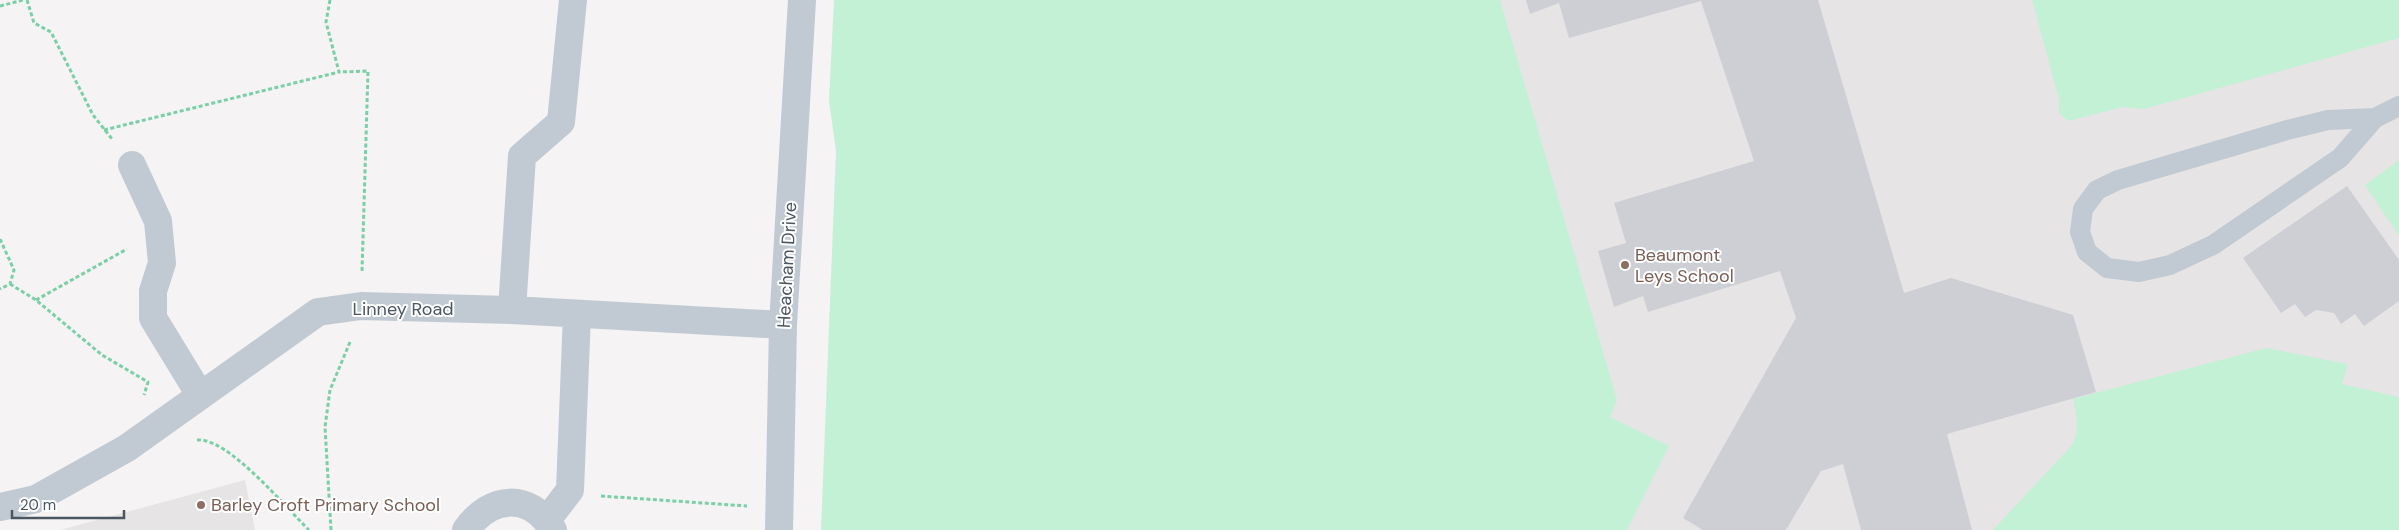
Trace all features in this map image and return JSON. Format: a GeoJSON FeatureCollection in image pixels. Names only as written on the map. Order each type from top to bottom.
{"type":"FeatureCollection","features":[{"type":"Feature","properties":{"kind":"street"},"geometry":{"type":"LineString","coordinates":[[512,310],[522,156],[561,122],[572,0]]}},
{"type":"Feature","properties":{"kind":"street","name":"Heacham Drive"},"geometry":{"type":"LineString","coordinates":[[779,519],[783,325],[802,0]]}},
{"type":"Feature","properties":{"kind":"street"},"geometry":{"type":"LineString","coordinates":[[132,165],[158,221],[162,263],[153,291],[153,318],[200,395]]}},
{"type":"Feature","properties":{"kind":"street","name":"Linney Road"},"geometry":{"type":"LineString","coordinates":[[0,507],[36,499],[127,448],[318,312],[361,306],[512,310],[783,325]]}},
{"type":"Feature","properties":{"kind":"street"},"geometry":{"type":"LineString","coordinates":[[466,530],[475,517],[488,508],[504,503],[520,503],[534,509],[550,525],[570,490],[577,314]]}},
{"type":"Feature","properties":{"kind":"lane"},"geometry":{"type":"LineString","coordinates":[[2375,118],[2328,120],[2118,180],[2097,190],[2083,209],[2080,232],[2087,252],[2107,268],[2138,272],[2170,265],[2205,249],[2340,158],[2375,118],[2399,106]]}},
{"type":"Feature","properties":{"kind":"path"},"geometry":{"type":"LineString","coordinates":[[0,6],[23,0]]}},
{"type":"Feature","properties":{"kind":"path"},"geometry":{"type":"LineString","coordinates":[[27,0],[34,23],[51,32],[93,115],[132,165]]}},
{"type":"Feature","properties":{"kind":"path"},"geometry":{"type":"LineString","coordinates":[[330,0],[326,22],[339,72]]}},
{"type":"Feature","properties":{"kind":"path"},"geometry":{"type":"LineString","coordinates":[[104,130],[339,72],[368,71],[361,306],[348,349],[330,390],[325,427],[331,530]]}},
{"type":"Feature","properties":{"kind":"path"},"geometry":{"type":"LineString","coordinates":[[36,300],[159,232]]}},
{"type":"Feature","properties":{"kind":"path"},"geometry":{"type":"LineString","coordinates":[[0,239],[14,270],[10,284],[0,289]]}},
{"type":"Feature","properties":{"kind":"path"},"geometry":{"type":"LineString","coordinates":[[600,496],[779,519]]}},
{"type":"Feature","properties":{"kind":"shaded area","name":"Beaumont Leys School"},"geometry":{"type":"Polygon","coordinates":[[[864,0],[2399,0],[2399,530],[839,530],[864,0]]]}},
{"type":"Feature","properties":{"kind":"shaded area","name":"Barley Croft Primary School"},"geometry":{"type":"Polygon","coordinates":[[[245,480],[255,530],[60,530],[245,480]]]}},
{"type":"Feature","properties":{"kind":"green space"},"geometry":{"type":"Polygon","coordinates":[[[834,0],[1500,0],[1617,400],[1610,417],[1669,446],[1627,530],[821,530],[836,151],[829,101],[834,0]]]}},
{"type":"Feature","properties":{"kind":"green space"},"geometry":{"type":"Polygon","coordinates":[[[2032,0],[2399,0],[2399,38],[2144,109],[2123,107],[2068,121],[2059,113],[2059,99],[2032,0]]]}},
{"type":"Feature","properties":{"kind":"green space"},"geometry":{"type":"Polygon","coordinates":[[[2399,160],[2399,236],[2365,185],[2399,160]]]}},
{"type":"Feature","properties":{"kind":"green space"},"geometry":{"type":"Polygon","coordinates":[[[2266,348],[2348,364],[2342,384],[2399,397],[2399,530],[1993,530],[2072,445],[2077,428],[2077,417],[2073,399],[2266,348]]]}},
{"type":"Feature","properties":{"kind":"building"},"geometry":{"type":"Polygon","coordinates":[[[1526,0],[1818,0],[1904,293],[1951,278],[2073,315],[2096,392],[1947,434],[1972,530],[1861,530],[1843,464],[1821,471],[1786,530],[1703,530],[1683,518],[1796,318],[1780,271],[1648,312],[1643,296],[1614,307],[1598,251],[1626,243],[1614,203],[1754,161],[1701,1],[1569,38],[1559,3],[1530,14],[1526,0]]]}},
{"type":"Feature","properties":{"kind":"building"},"geometry":{"type":"Polygon","coordinates":[[[2347,186],[2399,260],[2399,301],[2364,326],[2355,314],[2341,324],[2334,313],[2316,310],[2305,317],[2295,304],[2281,313],[2243,258],[2347,186]]]}},
{"type":"Feature","properties":{"kind":"place","name":"Beaumont Leys School"},"geometry":{"type":"Point","coordinates":[1625,265]}},
{"type":"Feature","properties":{"kind":"place","name":"Barley Croft Primary School"},"geometry":{"type":"Point","coordinates":[201,505]}}]}
